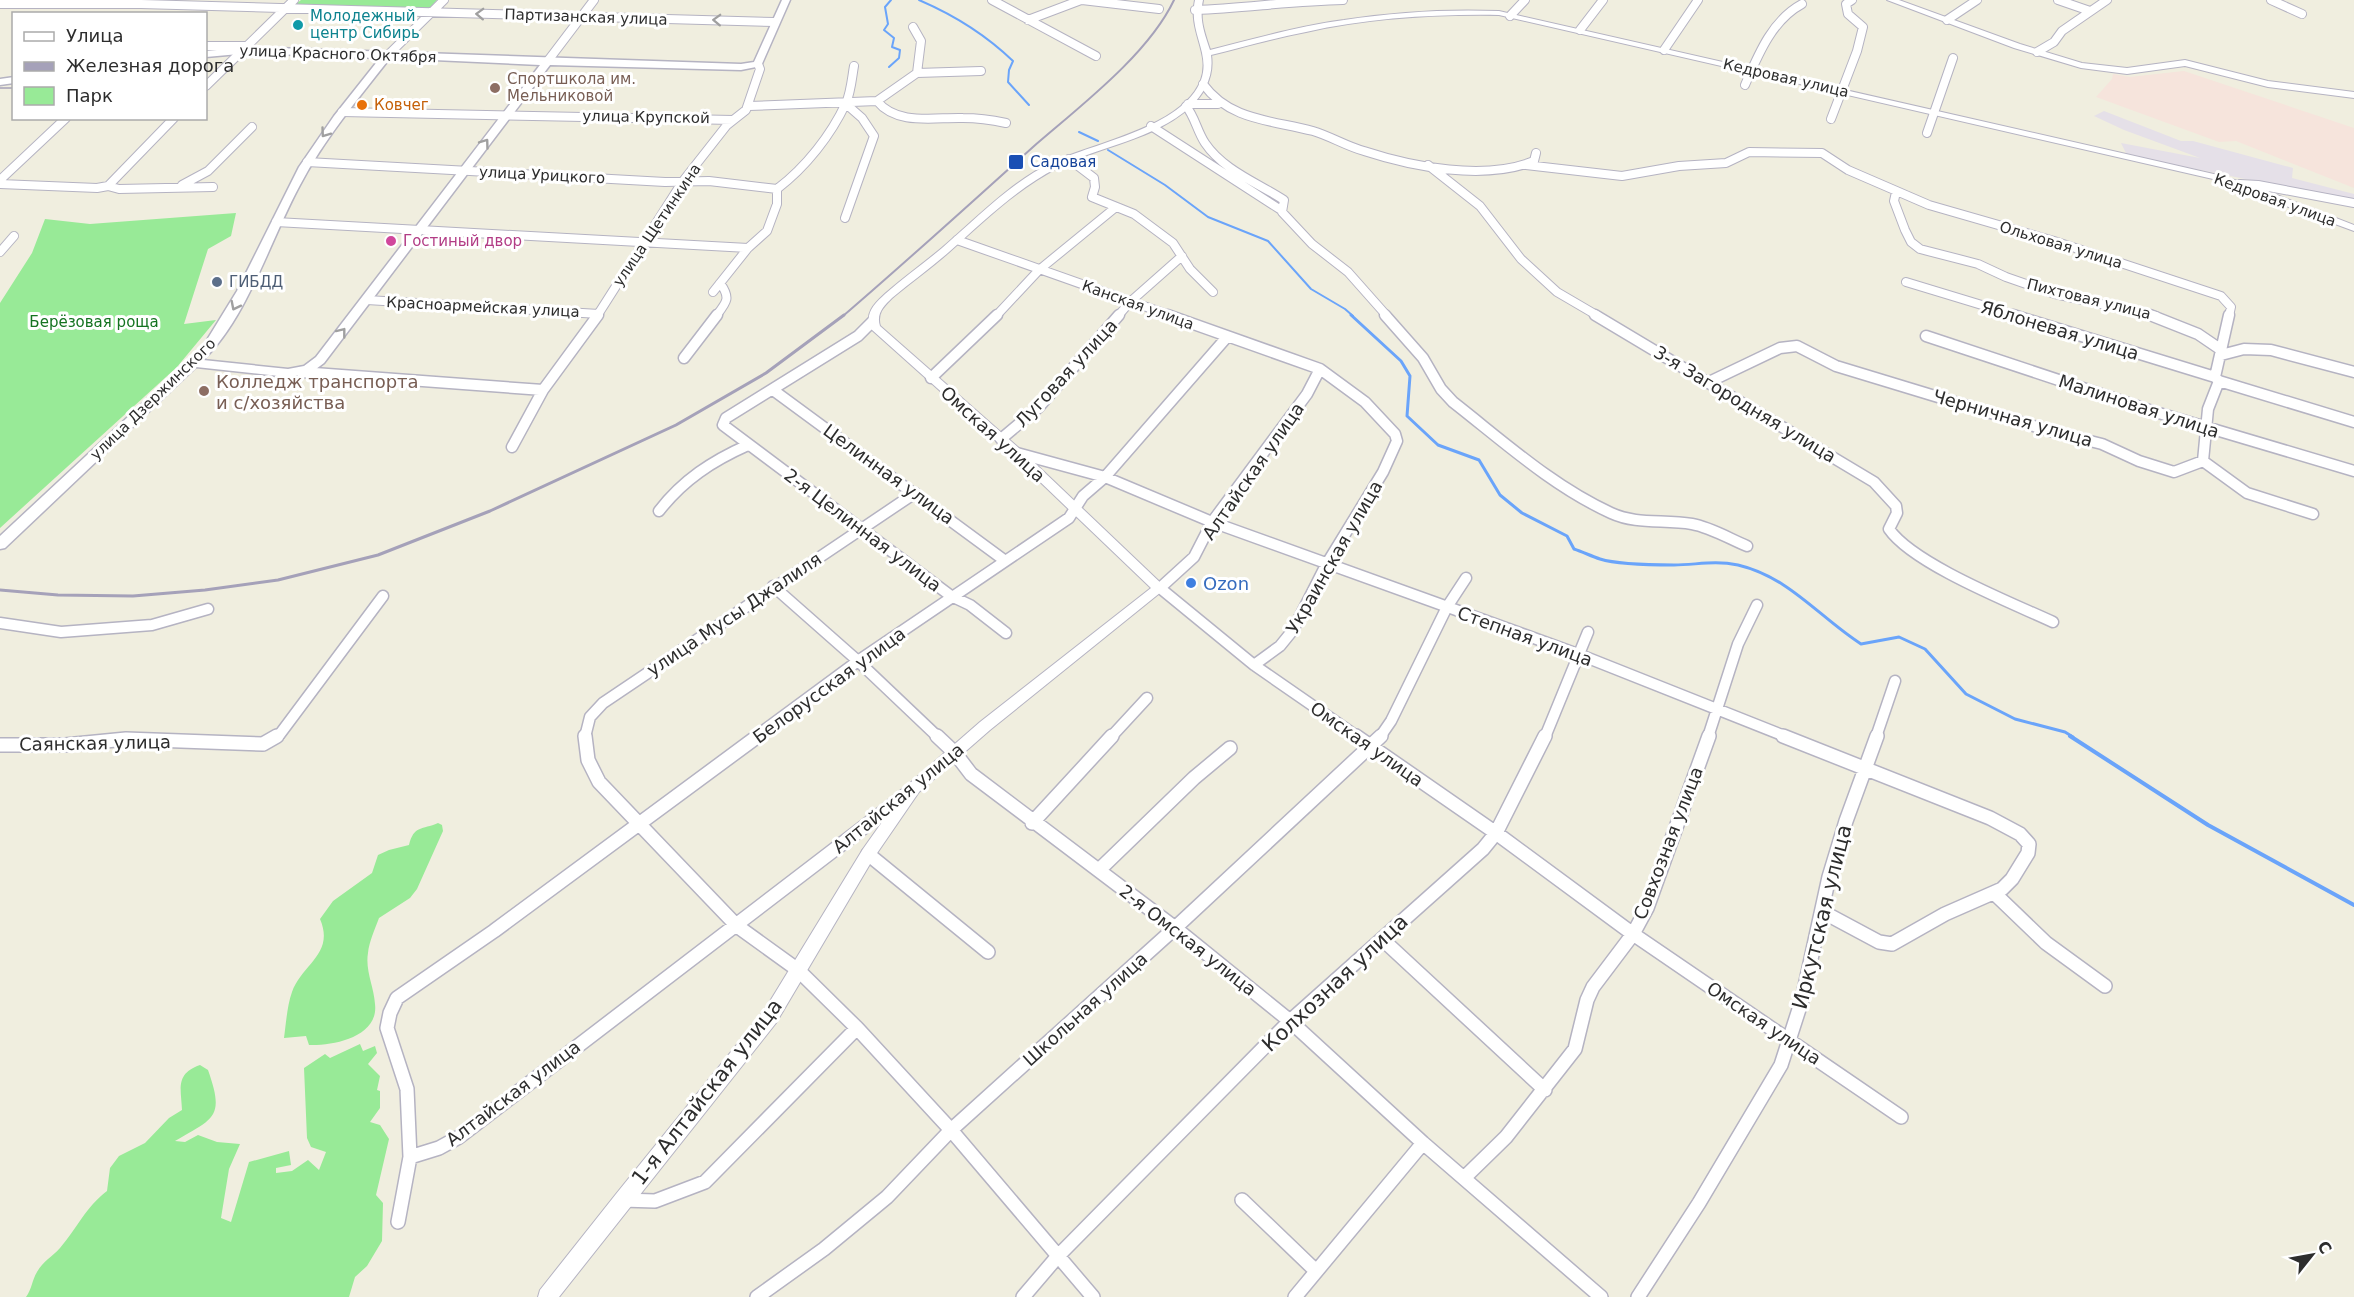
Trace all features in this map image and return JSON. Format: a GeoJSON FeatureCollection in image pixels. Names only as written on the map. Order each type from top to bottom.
{"type":"FeatureCollection","features":[{"type":"Feature","properties":{"kind":"main road"},"geometry":{"type":"LineString","coordinates":[[758,64],[786,0]]}},
{"type":"Feature","properties":{"kind":"main road","name":"улица Красного Октября"},"geometry":{"type":"LineString","coordinates":[[207,54],[245,48],[547,62],[741,67],[758,64]]}},
{"type":"Feature","properties":{"kind":"main road","name":"улица Дзержинского"},"geometry":{"type":"LineString","coordinates":[[0,544],[206,351],[226,324],[307,162],[327,130],[388,55]]}},
{"type":"Feature","properties":{"kind":"main road"},"geometry":{"type":"LineString","coordinates":[[192,363],[288,373],[301,372],[320,360],[547,62]]}},
{"type":"Feature","properties":{"kind":"street"},"geometry":{"type":"LineString","coordinates":[[207,85],[294,0]]}},
{"type":"Feature","properties":{"kind":"street","name":"улица Дзержинского"},"geometry":{"type":"LineString","coordinates":[[388,55],[444,0]]}},
{"type":"Feature","properties":{"kind":"street"},"geometry":{"type":"LineString","coordinates":[[547,62],[594,0]]}},
{"type":"Feature","properties":{"kind":"street"},"geometry":{"type":"LineString","coordinates":[[992,0],[1096,56]]}},
{"type":"Feature","properties":{"kind":"street"},"geometry":{"type":"LineString","coordinates":[[1028,20],[1082,0],[1159,9]]}},
{"type":"Feature","properties":{"kind":"street"},"geometry":{"type":"LineString","coordinates":[[773,390],[858,336],[873,321],[878,306],[985,214],[1030,180],[1069,159],[1151,126],[1187,105],[1203,84],[1208,72],[1209,53],[1196,26],[1195,10],[1199,0]]}},
{"type":"Feature","properties":{"kind":"street"},"geometry":{"type":"LineString","coordinates":[[1510,16],[1525,0]]}},
{"type":"Feature","properties":{"kind":"street"},"geometry":{"type":"LineString","coordinates":[[1580,30],[1603,0]]}},
{"type":"Feature","properties":{"kind":"street"},"geometry":{"type":"LineString","coordinates":[[1664,50],[1698,0]]}},
{"type":"Feature","properties":{"kind":"street"},"geometry":{"type":"LineString","coordinates":[[1831,119],[1840,90],[1855,58],[1863,27],[1846,10],[1846,4],[1852,0]]}},
{"type":"Feature","properties":{"kind":"street"},"geometry":{"type":"LineString","coordinates":[[1891,0],[2037,52],[2081,65],[2115,70],[2141,70],[2167,64],[2185,63],[2277,86],[2354,95]]}},
{"type":"Feature","properties":{"kind":"street"},"geometry":{"type":"LineString","coordinates":[[1947,20],[1977,0]]}},
{"type":"Feature","properties":{"kind":"street"},"geometry":{"type":"LineString","coordinates":[[2058,0],[2090,11]]}},
{"type":"Feature","properties":{"kind":"street"},"geometry":{"type":"LineString","coordinates":[[2037,52],[2054,42],[2062,31],[2107,0]]}},
{"type":"Feature","properties":{"kind":"street"},"geometry":{"type":"LineString","coordinates":[[2271,0],[2302,14]]}},
{"type":"Feature","properties":{"kind":"street"},"geometry":{"type":"LineString","coordinates":[[1195,10],[1240,8],[1289,2],[1341,1]]}},
{"type":"Feature","properties":{"kind":"street","name":"Партизанская улица"},"geometry":{"type":"LineString","coordinates":[[0,4],[144,2],[775,22]]}},
{"type":"Feature","properties":{"kind":"street"},"geometry":{"type":"LineString","coordinates":[[1745,85],[1751,70],[1780,21],[1791,8],[1802,4]]}},
{"type":"Feature","properties":{"kind":"street","name":"Кедровая улица"},"geometry":{"type":"LineString","coordinates":[[1209,53],[1299,30],[1345,22],[1461,12],[1494,12],[2240,184],[2325,219],[2354,228]]}},
{"type":"Feature","properties":{"kind":"street"},"geometry":{"type":"LineString","coordinates":[[914,27],[919,33],[921,43],[921,57],[916,66],[917,73]]}},
{"type":"Feature","properties":{"kind":"street"},"geometry":{"type":"LineString","coordinates":[[207,46],[245,48]]}},
{"type":"Feature","properties":{"kind":"street"},"geometry":{"type":"LineString","coordinates":[[1927,133],[1953,57]]}},
{"type":"Feature","properties":{"kind":"street"},"geometry":{"type":"LineString","coordinates":[[758,64],[760,69],[749,106],[877,101],[917,73],[928,70],[981,71]]}},
{"type":"Feature","properties":{"kind":"street"},"geometry":{"type":"LineString","coordinates":[[713,292],[748,248],[767,231],[777,204],[777,189],[799,168],[832,129],[841,107],[846,104],[854,66]]}},
{"type":"Feature","properties":{"kind":"street"},"geometry":{"type":"LineString","coordinates":[[1203,84],[1218,105]]}},
{"type":"Feature","properties":{"kind":"street"},"geometry":{"type":"LineString","coordinates":[[877,101],[886,111],[900,116],[982,119],[1006,123]]}},
{"type":"Feature","properties":{"kind":"street"},"geometry":{"type":"LineString","coordinates":[[845,218],[874,136],[860,117],[846,104]]}},
{"type":"Feature","properties":{"kind":"street"},"geometry":{"type":"LineString","coordinates":[[1187,105],[1208,148],[1244,175],[1284,200],[1281,210]]}},
{"type":"Feature","properties":{"kind":"street","name":"Ольховая улица"},"geometry":{"type":"LineString","coordinates":[[1187,105],[1218,105],[1248,116],[1315,131],[1378,155],[1428,165],[1474,170],[1526,165],[1622,176],[1679,166],[1726,163],[1749,152],[1822,153],[1848,170],[1929,205],[2054,241],[2188,284],[2226,300],[2231,307],[2220,352]]}},
{"type":"Feature","properties":{"kind":"street","name":"улица Щетинкина"},"geometry":{"type":"LineString","coordinates":[[512,447],[543,390],[599,314],[683,181],[734,120],[749,106]]}},
{"type":"Feature","properties":{"kind":"street","name":"улица Крупской"},"geometry":{"type":"LineString","coordinates":[[342,112],[734,120]]}},
{"type":"Feature","properties":{"kind":"street"},"geometry":{"type":"LineString","coordinates":[[0,182],[64,120]]}},
{"type":"Feature","properties":{"kind":"street"},"geometry":{"type":"LineString","coordinates":[[108,186],[172,120]]}},
{"type":"Feature","properties":{"kind":"street"},"geometry":{"type":"LineString","coordinates":[[179,187],[208,171],[252,126]]}},
{"type":"Feature","properties":{"kind":"street"},"geometry":{"type":"LineString","coordinates":[[1151,126],[1281,210],[1311,244],[1348,272],[1423,358],[1447,396],[1556,482],[1575,495],[1629,520],[1695,524],[1747,546]]}},
{"type":"Feature","properties":{"kind":"street"},"geometry":{"type":"LineString","coordinates":[[1526,165],[1534,161],[1536,153]]}},
{"type":"Feature","properties":{"kind":"street"},"geometry":{"type":"LineString","coordinates":[[1069,159],[1094,178],[1095,187],[1092,197],[1134,214],[1173,243],[1190,269],[1213,292]]}},
{"type":"Feature","properties":{"kind":"street","name":"улица Урицкого"},"geometry":{"type":"LineString","coordinates":[[307,162],[665,182],[683,181],[777,189]]}},
{"type":"Feature","properties":{"kind":"street","name":"3-я Загородняя улица"},"geometry":{"type":"LineString","coordinates":[[1428,165],[1480,206],[1521,259],[1557,292],[1874,482],[1896,506],[1897,513],[1889,531],[1900,545],[1948,572],[2053,622]]}},
{"type":"Feature","properties":{"kind":"street"},"geometry":{"type":"LineString","coordinates":[[0,182],[97,188],[108,186],[119,189],[213,187]]}},
{"type":"Feature","properties":{"kind":"street"},"geometry":{"type":"LineString","coordinates":[[2240,184],[2354,203]]}},
{"type":"Feature","properties":{"kind":"street","name":"Пихтовая улица"},"geometry":{"type":"LineString","coordinates":[[1896,192],[1894,201],[1905,230],[1911,242],[1920,249],[1978,264],[2006,277],[2055,294],[2155,316],[2198,334],[2220,352]]}},
{"type":"Feature","properties":{"kind":"street"},"geometry":{"type":"LineString","coordinates":[[931,378],[1016,297],[1039,270],[1116,207]]}},
{"type":"Feature","properties":{"kind":"street"},"geometry":{"type":"LineString","coordinates":[[276,222],[748,248]]}},
{"type":"Feature","properties":{"kind":"street"},"geometry":{"type":"LineString","coordinates":[[0,252],[14,236]]}},
{"type":"Feature","properties":{"kind":"street","name":"Канская улица"},"geometry":{"type":"LineString","coordinates":[[957,240],[1320,369],[1365,402],[1397,439]]}},
{"type":"Feature","properties":{"kind":"street","name":"Луговая улица"},"geometry":{"type":"LineString","coordinates":[[1001,439],[1039,407],[1130,302],[1182,256]]}},
{"type":"Feature","properties":{"kind":"street","name":"Яблоневая улица"},"geometry":{"type":"LineString","coordinates":[[1906,282],[2354,422]]}},
{"type":"Feature","properties":{"kind":"street"},"geometry":{"type":"LineString","coordinates":[[684,358],[728,301],[728,294],[720,283]]}},
{"type":"Feature","properties":{"kind":"street","name":"Красноармейская улица"},"geometry":{"type":"LineString","coordinates":[[367,300],[599,314]]}},
{"type":"Feature","properties":{"kind":"street","name":"Омская улица"},"geometry":{"type":"LineString","coordinates":[[873,321],[875,327],[1017,453],[1160,588],[1254,665],[1496,833],[1633,934],[1901,1117]]}},
{"type":"Feature","properties":{"kind":"street","name":"Малиновая улица"},"geometry":{"type":"LineString","coordinates":[[1926,336],[2206,428],[2354,471]]}},
{"type":"Feature","properties":{"kind":"street","name":"Белорусская улица"},"geometry":{"type":"LineString","coordinates":[[410,1157],[407,1089],[387,1028],[390,1013],[397,998],[639,825],[858,661],[1069,518],[1083,496],[1105,477],[1227,337]]}},
{"type":"Feature","properties":{"kind":"street","name":"Черничная улица"},"geometry":{"type":"LineString","coordinates":[[1709,382],[1780,348],[1797,346],[1836,366],[2050,431],[2102,444],[2139,461],[2174,472],[2203,462]]}},
{"type":"Feature","properties":{"kind":"street"},"geometry":{"type":"LineString","coordinates":[[2313,514],[2247,493],[2203,462],[2208,409],[2217,379],[2220,352],[2244,349],[2271,350],[2354,372]]}},
{"type":"Feature","properties":{"kind":"street","name":"Алтайская улица"},"geometry":{"type":"LineString","coordinates":[[410,1157],[440,1148],[459,1137],[604,1023],[737,926],[914,788],[1160,588],[1194,557],[1212,522],[1308,394],[1320,369]]}},
{"type":"Feature","properties":{"kind":"street"},"geometry":{"type":"LineString","coordinates":[[301,372],[543,390]]}},
{"type":"Feature","properties":{"kind":"street","name":"2-я Целинная улица"},"geometry":{"type":"LineString","coordinates":[[773,390],[726,418],[722,423],[724,428],[951,596],[970,605],[1006,633]]}},
{"type":"Feature","properties":{"kind":"street","name":"Целинная улица"},"geometry":{"type":"LineString","coordinates":[[773,390],[1004,560]]}},
{"type":"Feature","properties":{"kind":"street","name":"Украинская улица"},"geometry":{"type":"LineString","coordinates":[[1254,665],[1288,637],[1326,565],[1383,472],[1397,439]]}},
{"type":"Feature","properties":{"kind":"street"},"geometry":{"type":"LineString","coordinates":[[659,511],[683,481],[725,455],[748,445]]}},
{"type":"Feature","properties":{"kind":"street","name":"Степная улица"},"geometry":{"type":"LineString","coordinates":[[1017,453],[1048,459],[1105,477],[1212,522],[1326,565],[1578,654],[1990,818],[2026,838],[2029,844],[2028,853],[2012,879],[1994,893]]}},
{"type":"Feature","properties":{"kind":"street","name":"улица Мусы Джалиля"},"geometry":{"type":"LineString","coordinates":[[639,825],[592,775],[586,756],[587,724],[590,717],[603,702],[915,493]]}},
{"type":"Feature","properties":{"kind":"street","name":"Школьная улица"},"geometry":{"type":"LineString","coordinates":[[757,1297],[824,1250],[887,1197],[951,1130],[1175,928],[1382,735],[1447,608],[1466,578]]}},
{"type":"Feature","properties":{"kind":"street","name":"2-я Омская улица"},"geometry":{"type":"LineString","coordinates":[[773,586],[858,661],[955,753],[971,774],[1175,928],[1290,1021],[1423,1143],[1601,1297]]}},
{"type":"Feature","properties":{"kind":"street","name":"Саянская улица"},"geometry":{"type":"LineString","coordinates":[[0,746],[65,745],[126,739],[263,744],[280,734],[383,596]]}},
{"type":"Feature","properties":{"kind":"street","name":"Совхозная улица"},"geometry":{"type":"LineString","coordinates":[[1465,1177],[1506,1137],[1575,1049],[1587,1000],[1593,987],[1633,934],[1651,900],[1718,710],[1738,644],[1757,605]]}},
{"type":"Feature","properties":{"kind":"street"},"geometry":{"type":"LineString","coordinates":[[0,623],[61,632],[152,625],[208,609]]}},
{"type":"Feature","properties":{"kind":"street","name":"Колхозная улица"},"geometry":{"type":"LineString","coordinates":[[1023,1297],[1059,1256],[1290,1021],[1484,849],[1496,833],[1540,748],[1588,632]]}},
{"type":"Feature","properties":{"kind":"street","name":"Иркутская улица"},"geometry":{"type":"LineString","coordinates":[[1638,1297],[1699,1203],[1776,1076],[1802,1000],[1829,877],[1894,681]]}},
{"type":"Feature","properties":{"kind":"street"},"geometry":{"type":"LineString","coordinates":[[1032,822],[1147,698]]}},
{"type":"Feature","properties":{"kind":"street"},"geometry":{"type":"LineString","coordinates":[[1099,870],[1194,778],[1230,748]]}},
{"type":"Feature","properties":{"kind":"street","name":"1-я Алтайская улица"},"geometry":{"type":"LineString","coordinates":[[547,1297],[622,1200],[755,1037],[868,854],[914,788]]}},
{"type":"Feature","properties":{"kind":"street"},"geometry":{"type":"LineString","coordinates":[[639,825],[737,926],[798,970],[857,1028],[951,1130],[1093,1297]]}},
{"type":"Feature","properties":{"kind":"street"},"geometry":{"type":"LineString","coordinates":[[868,854],[988,952]]}},
{"type":"Feature","properties":{"kind":"street"},"geometry":{"type":"LineString","coordinates":[[1823,912],[1879,942],[1892,944],[1945,914],[1994,893],[2047,946],[2105,986]]}},
{"type":"Feature","properties":{"kind":"street"},"geometry":{"type":"LineString","coordinates":[[1382,939],[1545,1090]]}},
{"type":"Feature","properties":{"kind":"street"},"geometry":{"type":"LineString","coordinates":[[622,1200],[655,1201],[705,1182],[857,1028]]}},
{"type":"Feature","properties":{"kind":"street"},"geometry":{"type":"LineString","coordinates":[[1295,1297],[1423,1143]]}},
{"type":"Feature","properties":{"kind":"street"},"geometry":{"type":"LineString","coordinates":[[398,1222],[410,1157]]}},
{"type":"Feature","properties":{"kind":"street"},"geometry":{"type":"LineString","coordinates":[[1242,1200],[1316,1271]]}},
{"type":"Feature","properties":{"kind":"shaded area"},"geometry":{"type":"Polygon","coordinates":[[[2184,71],[2354,128],[2354,188],[2236,141],[2219,142],[2096,97],[2112,79],[2113,74],[2130,77],[2184,71]]]}},
{"type":"Feature","properties":{"kind":"shaded area"},"geometry":{"type":"Polygon","coordinates":[[[2104,111],[2181,141],[2193,141],[2293,168],[2292,178],[2354,194],[2354,201],[2127,155],[2121,143],[2200,158],[2124,130],[2094,116],[2104,111]]]}},
{"type":"Feature","properties":{"kind":"green space"},"geometry":{"type":"Polygon","coordinates":[[[301,0],[437,0],[429,9],[296,4],[301,0]]]}},
{"type":"Feature","properties":{"kind":"green space","name":"Берёзовая роща"},"geometry":{"type":"Polygon","coordinates":[[[236,213],[231,236],[208,249],[184,324],[216,320],[177,367],[0,528],[0,303],[32,253],[45,219],[90,224],[236,213]]]}},
{"type":"Feature","properties":{"kind":"green space"},"geometry":{"type":"Polygon","coordinates":[[[438,823],[442,825],[443,831],[417,889],[410,898],[379,918],[372,936],[367,959],[375,1004],[370,1024],[362,1032],[352,1037],[330,1044],[309,1045],[306,1036],[284,1038],[292,992],[320,950],[323,941],[324,931],[320,919],[333,901],[372,873],[378,855],[409,845],[416,831],[438,823]]]}},
{"type":"Feature","properties":{"kind":"green space"},"geometry":{"type":"Polygon","coordinates":[[[360,1044],[363,1051],[375,1046],[377,1053],[368,1064],[380,1076],[377,1090],[380,1091],[380,1108],[370,1122],[380,1125],[389,1139],[376,1195],[383,1203],[382,1241],[367,1266],[355,1277],[349,1297],[26,1297],[39,1268],[60,1248],[87,1211],[107,1191],[110,1168],[119,1156],[145,1143],[169,1118],[182,1110],[181,1083],[186,1073],[200,1065],[208,1070],[216,1098],[215,1107],[207,1121],[175,1141],[185,1142],[198,1135],[217,1142],[240,1144],[229,1169],[221,1218],[231,1222],[249,1162],[289,1151],[291,1165],[276,1168],[276,1173],[292,1171],[308,1160],[319,1170],[326,1152],[311,1147],[307,1138],[304,1068],[325,1054],[330,1058],[360,1044]]]}},
{"type":"Feature","properties":{"kind":"waterway"},"geometry":{"type":"LineString","coordinates":[[889,67],[899,58],[900,50],[892,47],[894,38],[884,30],[888,24],[885,7],[891,0]]}},
{"type":"Feature","properties":{"kind":"waterway"},"geometry":{"type":"LineString","coordinates":[[919,0],[969,26],[1013,61],[1009,70],[1008,82],[1029,105]]}},
{"type":"Feature","properties":{"kind":"waterway"},"geometry":{"type":"LineString","coordinates":[[1079,132],[1098,141]]}},
{"type":"Feature","properties":{"kind":"waterway"},"geometry":{"type":"LineString","coordinates":[[1108,150],[1165,185],[1208,217],[1268,241],[1311,289],[1353,316]]}},
{"type":"Feature","properties":{"kind":"waterway"},"geometry":{"type":"LineString","coordinates":[[1351,315],[1401,361],[1410,376],[1407,416],[1438,445],[1479,460],[1500,495],[1522,513],[1567,536],[1574,549],[1600,559],[1616,562],[1666,565],[1721,563],[1738,565],[1756,571],[1788,588],[1861,644],[1899,637],[1925,649],[1966,694],[2015,719],[2065,732],[2073,737]]}},
{"type":"Feature","properties":{"kind":"waterway"},"geometry":{"type":"LineString","coordinates":[[2070,736],[2208,825],[2354,905]]}},
{"type":"Feature","properties":{"kind":"tram line"},"geometry":{"type":"LineString","coordinates":[[0,88],[12,88]]}},
{"type":"Feature","properties":{"kind":"railway"},"geometry":{"type":"LineString","coordinates":[[843,316],[1111,79],[1147,41],[1174,0]]}},
{"type":"Feature","properties":{"kind":"railway"},"geometry":{"type":"LineString","coordinates":[[0,590],[58,595],[133,596],[205,590],[278,580],[378,555],[490,511],[676,425],[766,373],[844,315]]}},
{"type":"Feature","properties":{"kind":"place","name":"Молодежный центр Сибирь"},"geometry":{"type":"Point","coordinates":[298,25]}},
{"type":"Feature","properties":{"kind":"place","name":"Спортшкола им. Мельниковой"},"geometry":{"type":"Point","coordinates":[495,88]}},
{"type":"Feature","properties":{"kind":"place","name":"Ковчег"},"geometry":{"type":"Point","coordinates":[362,105]}},
{"type":"Feature","properties":{"kind":"place","name":"Садовая"},"geometry":{"type":"Point","coordinates":[1016,162]}},
{"type":"Feature","properties":{"kind":"place","name":"Гостиный двор"},"geometry":{"type":"Point","coordinates":[391,241]}},
{"type":"Feature","properties":{"kind":"place","name":"ГИБДД"},"geometry":{"type":"Point","coordinates":[217,282]}},
{"type":"Feature","properties":{"kind":"place","name":"Колледж транспорта и с/хозяйства"},"geometry":{"type":"Point","coordinates":[204,391]}},
{"type":"Feature","properties":{"kind":"place","name":"Ozon"},"geometry":{"type":"Point","coordinates":[1191,583]}}]}
